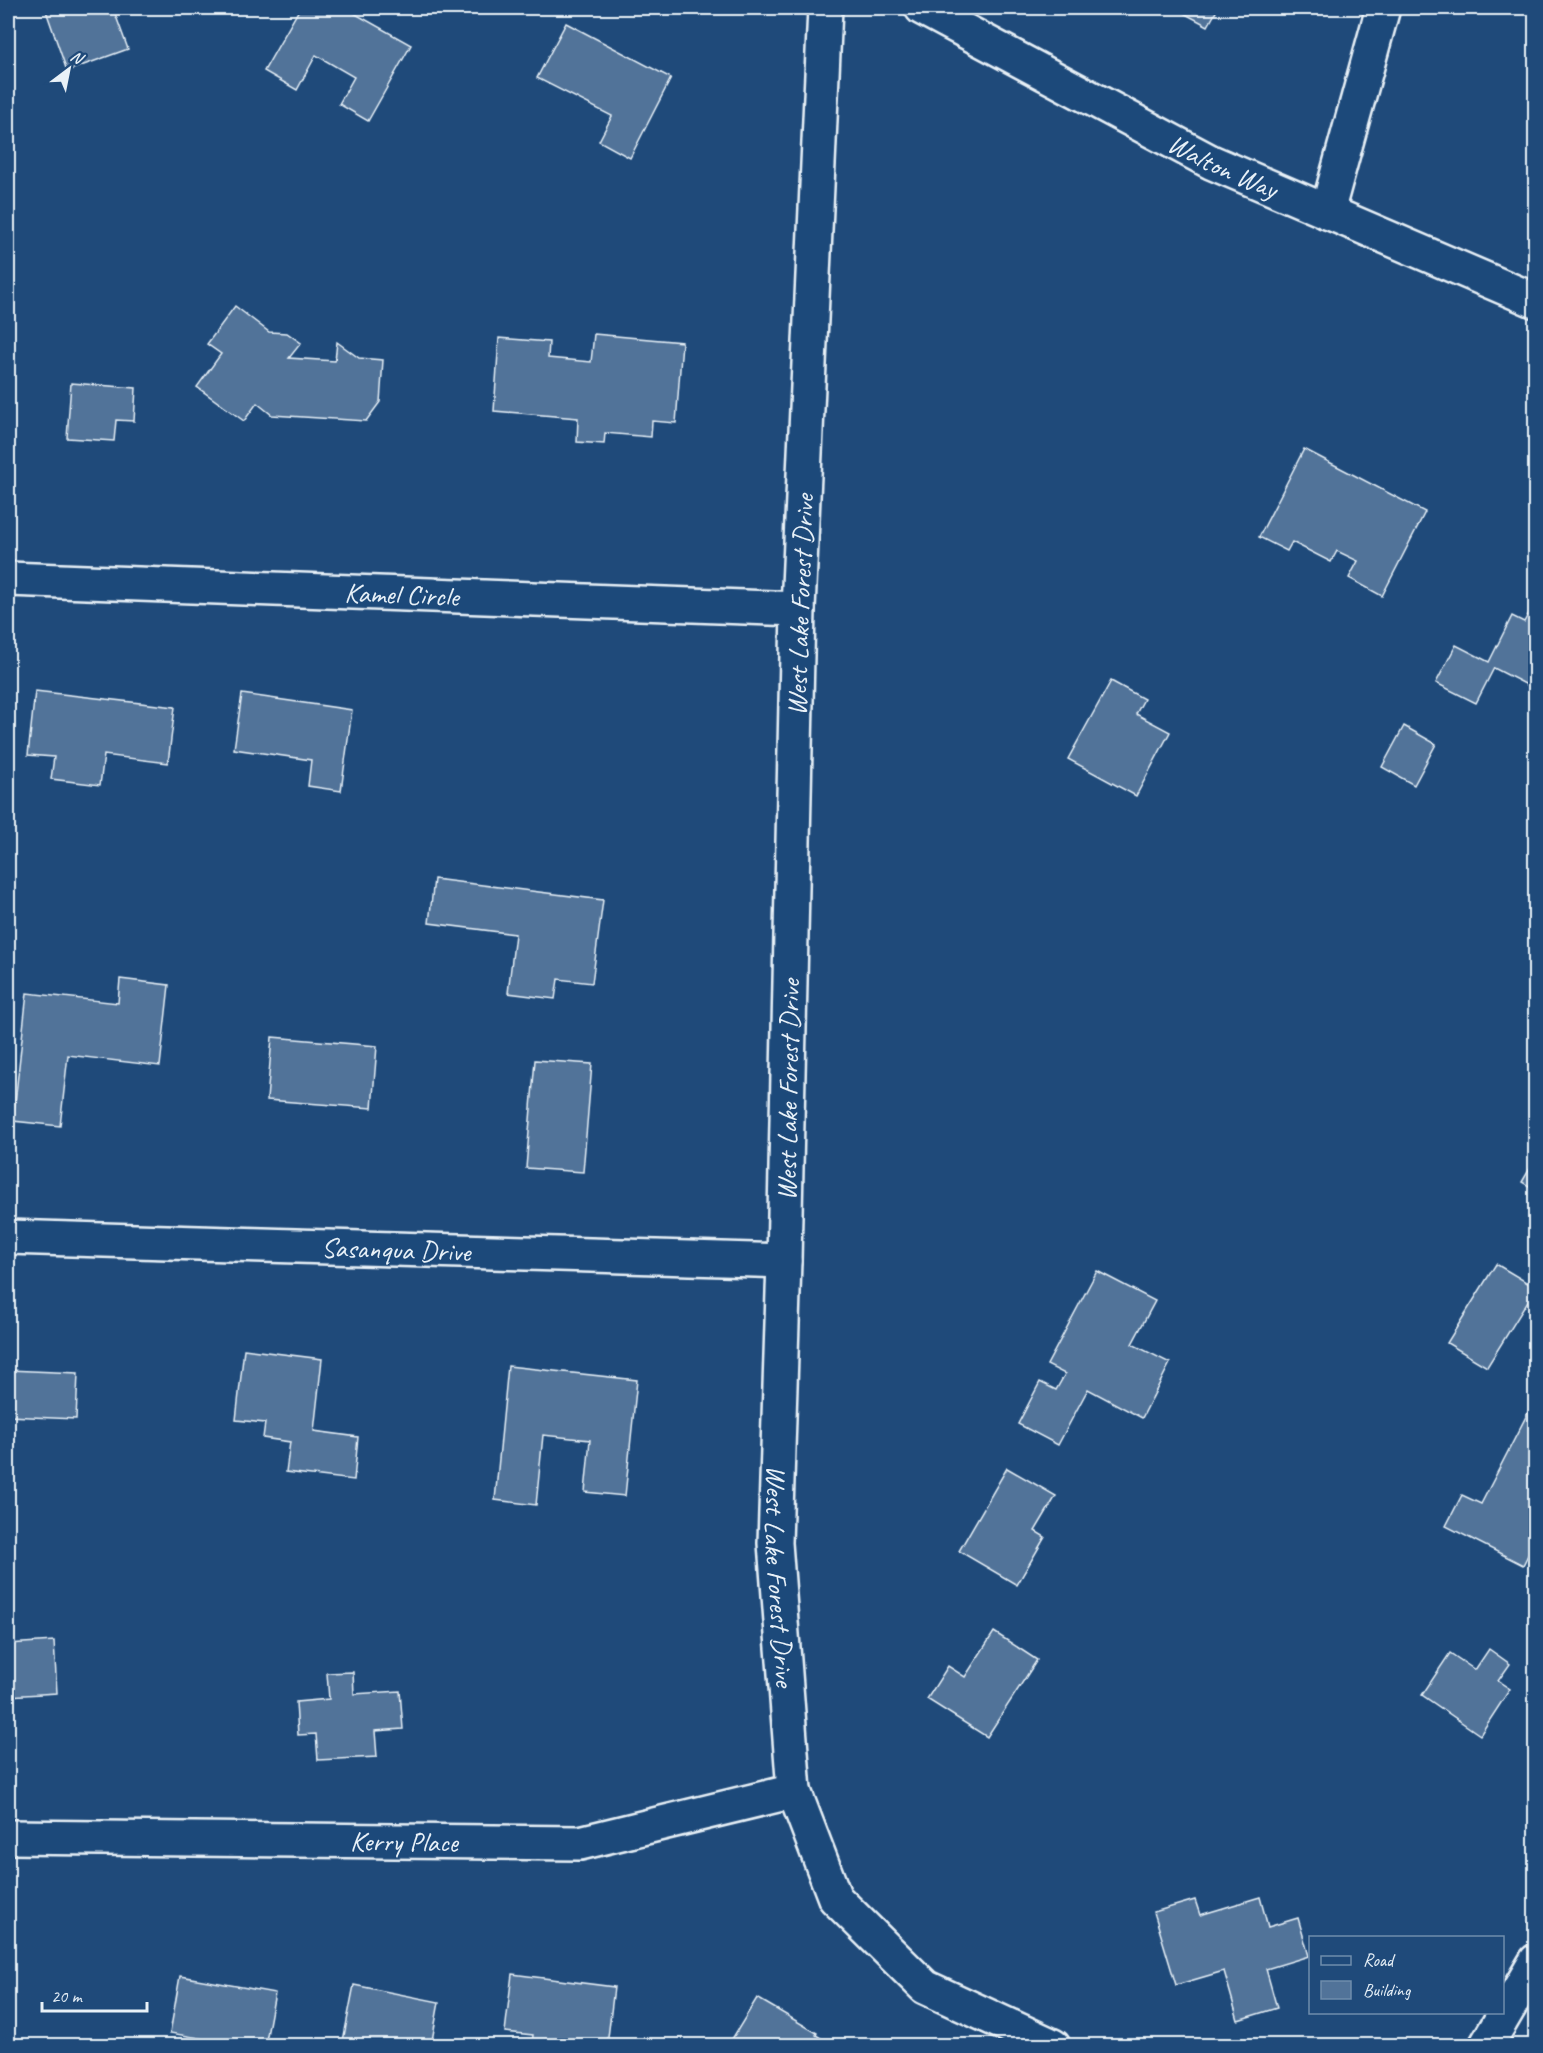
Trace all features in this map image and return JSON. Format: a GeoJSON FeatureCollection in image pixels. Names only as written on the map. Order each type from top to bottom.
{"type":"FeatureCollection","features":[{"type":"Feature","properties":{"kind":"street","name":"West Lake Forest Drive"},"geometry":{"type":"LineString","coordinates":[[825,8],[798,609],[784,1262],[775,1543],[794,1791],[835,1898],[925,1987],[1053,2046]]}},
{"type":"Feature","properties":{"kind":"street","name":"Walton Way"},"geometry":{"type":"LineString","coordinates":[[922,8],[1210,162],[1536,301]]}},
{"type":"Feature","properties":{"kind":"street"},"geometry":{"type":"LineString","coordinates":[[1327,212],[1383,8]]}},
{"type":"Feature","properties":{"kind":"street","name":"Kamel Circle"},"geometry":{"type":"LineString","coordinates":[[8,579],[798,609]]}},
{"type":"Feature","properties":{"kind":"street","name":"Sasanqua Drive"},"geometry":{"type":"LineString","coordinates":[[8,1237],[784,1262]]}},
{"type":"Feature","properties":{"kind":"street","name":"Kerry Place"},"geometry":{"type":"LineString","coordinates":[[8,1837],[580,1843],[794,1791]]}},
{"type":"Feature","properties":{"kind":"street"},"geometry":{"type":"LineString","coordinates":[[1486,2046],[1536,1961]]}},
{"type":"Feature","properties":{"kind":"building"},"geometry":{"type":"Polygon","coordinates":[[[45,8],[113,8],[128,49],[67,71],[45,8]]]}},
{"type":"Feature","properties":{"kind":"building"},"geometry":{"type":"Polygon","coordinates":[[[300,8],[345,8],[411,45],[368,121],[339,104],[354,77],[316,55],[297,90],[264,71],[300,8]]]}},
{"type":"Feature","properties":{"kind":"building"},"geometry":{"type":"Polygon","coordinates":[[[1174,8],[1218,8],[1208,26],[1174,8]]]}},
{"type":"Feature","properties":{"kind":"building"},"geometry":{"type":"Polygon","coordinates":[[[566,23],[671,78],[630,158],[599,141],[612,116],[537,78],[566,23]]]}},
{"type":"Feature","properties":{"kind":"building"},"geometry":{"type":"Polygon","coordinates":[[[235,306],[269,332],[287,333],[301,343],[289,358],[335,361],[337,342],[359,358],[383,360],[380,402],[366,421],[272,415],[257,403],[244,421],[197,387],[221,354],[207,344],[235,306]]]}},
{"type":"Feature","properties":{"kind":"building"},"geometry":{"type":"Polygon","coordinates":[[[594,334],[682,342],[676,423],[652,421],[651,437],[605,433],[604,444],[577,442],[578,418],[494,411],[499,338],[549,342],[548,358],[591,362],[594,334]]]}},
{"type":"Feature","properties":{"kind":"building"},"geometry":{"type":"Polygon","coordinates":[[[71,383],[136,388],[134,421],[116,420],[114,441],[67,438],[71,383]]]}},
{"type":"Feature","properties":{"kind":"building"},"geometry":{"type":"Polygon","coordinates":[[[1304,449],[1425,512],[1382,596],[1349,578],[1358,561],[1337,551],[1331,562],[1292,542],[1287,551],[1259,537],[1304,449]]]}},
{"type":"Feature","properties":{"kind":"building"},"geometry":{"type":"Polygon","coordinates":[[[1536,600],[1536,673],[1529,686],[1494,668],[1476,703],[1436,683],[1456,645],[1489,662],[1512,616],[1524,622],[1536,600]]]}},
{"type":"Feature","properties":{"kind":"building"},"geometry":{"type":"Polygon","coordinates":[[[1111,681],[1144,699],[1136,714],[1170,732],[1136,796],[1068,759],[1111,681]]]}},
{"type":"Feature","properties":{"kind":"building"},"geometry":{"type":"Polygon","coordinates":[[[35,691],[175,707],[168,763],[104,755],[100,785],[51,779],[54,757],[28,755],[35,691]]]}},
{"type":"Feature","properties":{"kind":"building"},"geometry":{"type":"Polygon","coordinates":[[[242,694],[352,710],[341,791],[308,786],[311,760],[234,749],[242,694]]]}},
{"type":"Feature","properties":{"kind":"building"},"geometry":{"type":"Polygon","coordinates":[[[1404,726],[1436,744],[1414,785],[1382,767],[1404,726]]]}},
{"type":"Feature","properties":{"kind":"building"},"geometry":{"type":"Polygon","coordinates":[[[434,879],[603,900],[592,983],[558,979],[555,999],[508,993],[515,934],[429,923],[434,879]]]}},
{"type":"Feature","properties":{"kind":"building"},"geometry":{"type":"Polygon","coordinates":[[[120,979],[169,985],[160,1066],[68,1055],[60,1126],[13,1121],[27,993],[118,1003],[120,979]]]}},
{"type":"Feature","properties":{"kind":"building"},"geometry":{"type":"Polygon","coordinates":[[[272,1037],[377,1046],[372,1108],[267,1100],[272,1037]]]}},
{"type":"Feature","properties":{"kind":"building"},"geometry":{"type":"Polygon","coordinates":[[[535,1060],[592,1064],[583,1172],[526,1168],[535,1060]]]}},
{"type":"Feature","properties":{"kind":"building"},"geometry":{"type":"Polygon","coordinates":[[[1536,1158],[1536,1190],[1522,1182],[1536,1158]]]}},
{"type":"Feature","properties":{"kind":"building"},"geometry":{"type":"Polygon","coordinates":[[[1496,1264],[1536,1288],[1487,1367],[1447,1343],[1496,1264]]]}},
{"type":"Feature","properties":{"kind":"building"},"geometry":{"type":"Polygon","coordinates":[[[1097,1271],[1155,1301],[1132,1344],[1170,1363],[1142,1418],[1088,1389],[1058,1445],[1018,1424],[1040,1382],[1056,1390],[1065,1374],[1047,1365],[1097,1271]]]}},
{"type":"Feature","properties":{"kind":"building"},"geometry":{"type":"Polygon","coordinates":[[[244,1349],[322,1359],[314,1431],[358,1437],[354,1480],[286,1472],[290,1442],[263,1438],[265,1423],[236,1420],[244,1349]]]}},
{"type":"Feature","properties":{"kind":"building"},"geometry":{"type":"Polygon","coordinates":[[[508,1366],[637,1380],[625,1496],[585,1492],[590,1440],[543,1435],[536,1505],[495,1500],[508,1366]]]}},
{"type":"Feature","properties":{"kind":"building"},"geometry":{"type":"Polygon","coordinates":[[[8,1370],[78,1373],[76,1419],[8,1416],[8,1370]]]}},
{"type":"Feature","properties":{"kind":"building"},"geometry":{"type":"Polygon","coordinates":[[[1536,1397],[1536,1539],[1523,1565],[1446,1526],[1462,1495],[1481,1504],[1536,1397]]]}},
{"type":"Feature","properties":{"kind":"building"},"geometry":{"type":"Polygon","coordinates":[[[1007,1468],[1056,1496],[1035,1531],[1045,1537],[1017,1585],[959,1551],[1007,1468]]]}},
{"type":"Feature","properties":{"kind":"building"},"geometry":{"type":"Polygon","coordinates":[[[994,1632],[1037,1660],[987,1737],[927,1699],[948,1666],[965,1677],[994,1632]]]}},
{"type":"Feature","properties":{"kind":"building"},"geometry":{"type":"Polygon","coordinates":[[[54,1641],[57,1693],[8,1696],[8,1644],[54,1641]]]}},
{"type":"Feature","properties":{"kind":"building"},"geometry":{"type":"Polygon","coordinates":[[[1489,1649],[1510,1664],[1498,1681],[1510,1689],[1480,1735],[1422,1695],[1450,1653],[1475,1670],[1489,1649]]]}},
{"type":"Feature","properties":{"kind":"building"},"geometry":{"type":"Polygon","coordinates":[[[353,1672],[354,1694],[400,1691],[403,1729],[375,1731],[377,1757],[318,1760],[316,1734],[298,1735],[296,1702],[329,1699],[327,1673],[353,1672]]]}},
{"type":"Feature","properties":{"kind":"building"},"geometry":{"type":"Polygon","coordinates":[[[1260,1897],[1268,1927],[1298,1918],[1309,1956],[1266,1969],[1277,2008],[1238,2020],[1224,1971],[1176,1985],[1154,1912],[1195,1900],[1200,1915],[1260,1897]]]}},
{"type":"Feature","properties":{"kind":"building"},"geometry":{"type":"Polygon","coordinates":[[[512,1974],[614,1987],[607,2046],[532,2046],[533,2035],[505,2032],[512,1974]]]}},
{"type":"Feature","properties":{"kind":"building"},"geometry":{"type":"Polygon","coordinates":[[[180,1976],[275,1993],[265,2046],[228,2046],[229,2043],[170,2033],[180,1976]]]}},
{"type":"Feature","properties":{"kind":"building"},"geometry":{"type":"Polygon","coordinates":[[[354,1985],[439,2002],[431,2046],[365,2046],[343,2041],[354,1985]]]}},
{"type":"Feature","properties":{"kind":"building"},"geometry":{"type":"Polygon","coordinates":[[[757,1998],[817,2033],[816,2035],[833,2046],[729,2044],[757,1998]]]}}]}
